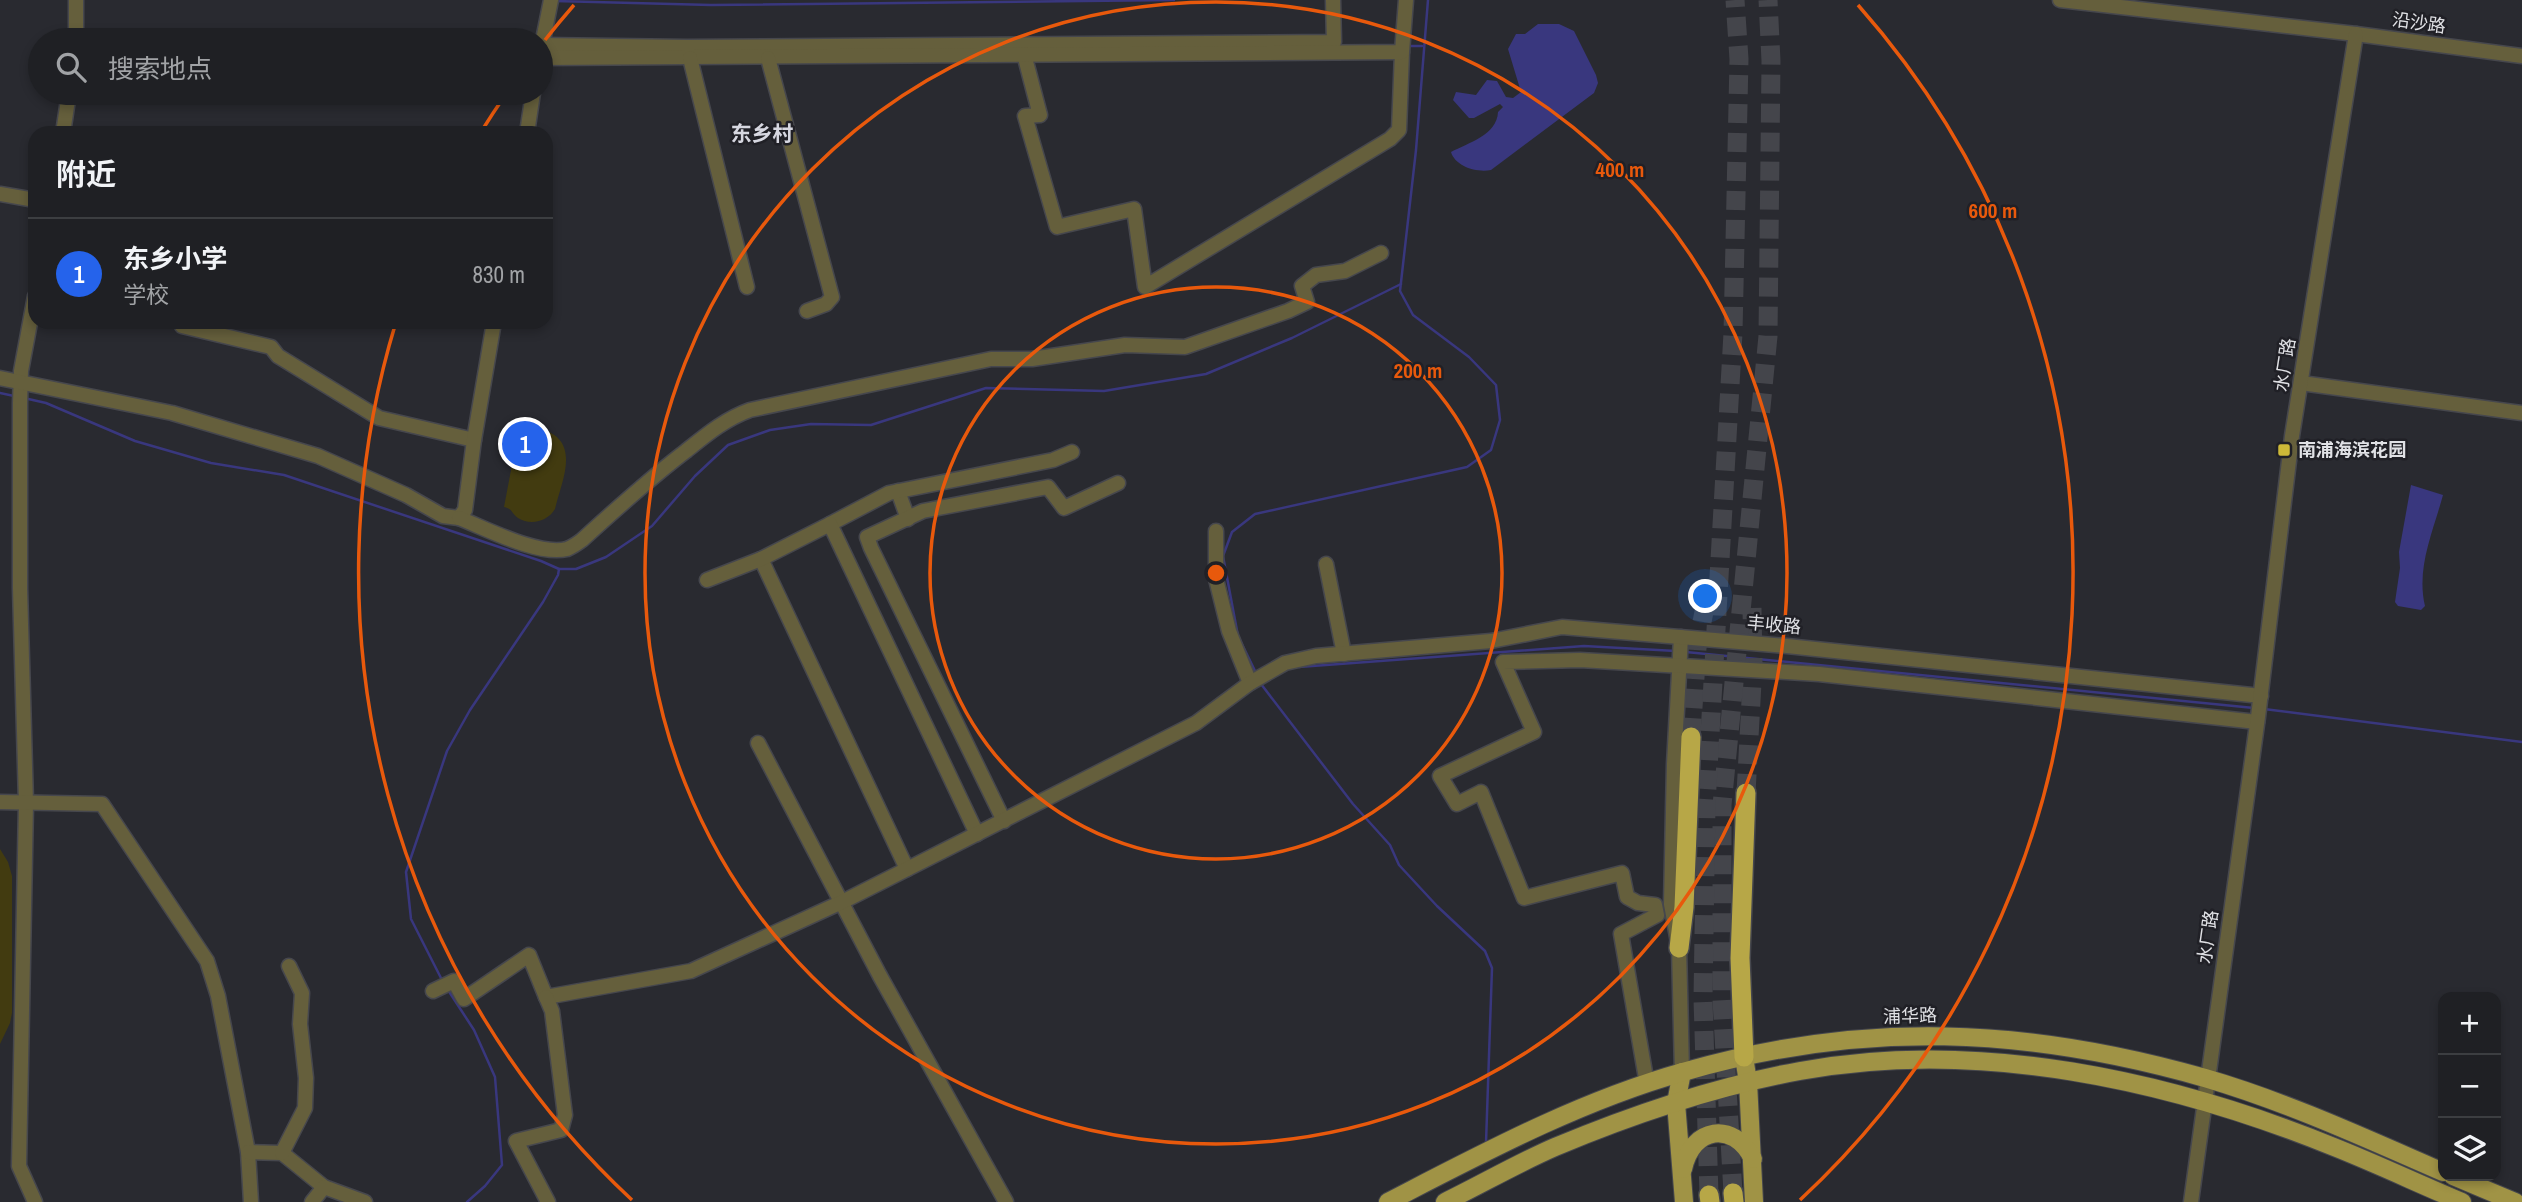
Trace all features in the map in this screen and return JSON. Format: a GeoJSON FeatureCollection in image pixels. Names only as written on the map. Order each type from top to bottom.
{"type":"FeatureCollection","features":[{"type":"Feature","properties":{"kind":"highway"},"geometry":{"type":"LineString","coordinates":[[1679,948],[1684,907],[1691,737]]}},
{"type":"Feature","properties":{"kind":"highway"},"geometry":{"type":"LineString","coordinates":[[1744,1056],[1740,958],[1746,793]]}},
{"type":"Feature","properties":{"kind":"main road","name":"浦华路"},"geometry":{"type":"LineString","coordinates":[[1388,1202],[1486,1152],[1590,1105],[1682,1072],[1744,1056],[1828,1041],[1895,1036],[1948,1035],[2074,1047],[2207,1079],[2289,1107],[2438,1170]]}},
{"type":"Feature","properties":{"kind":"main road"},"geometry":{"type":"LineString","coordinates":[[1744,1056],[1748,1082],[1754,1202]]}},
{"type":"Feature","properties":{"kind":"main road"},"geometry":{"type":"LineString","coordinates":[[1446,1202],[1554,1148],[1676,1103],[1748,1082],[1802,1070],[1861,1063],[1947,1060],[2043,1068],[2110,1079],[2204,1102],[2334,1147],[2462,1202]]}},
{"type":"Feature","properties":{"kind":"main road"},"geometry":{"type":"LineString","coordinates":[[1682,1072],[1676,1103],[1684,1202]]}},
{"type":"Feature","properties":{"kind":"main road"},"geometry":{"type":"LineString","coordinates":[[1682,1173],[1685,1161],[1695,1144],[1707,1135],[1716,1133],[1724,1132],[1739,1139],[1753,1159]]}},
{"type":"Feature","properties":{"kind":"main road"},"geometry":{"type":"LineString","coordinates":[[2465,1181],[2515,1202]]}},
{"type":"Feature","properties":{"kind":"street"},"geometry":{"type":"LineString","coordinates":[[76,0],[76,28]]}},
{"type":"Feature","properties":{"kind":"street"},"geometry":{"type":"LineString","coordinates":[[546,28],[551,0]]}},
{"type":"Feature","properties":{"kind":"street"},"geometry":{"type":"LineString","coordinates":[[553,51],[687,47],[1334,42],[1333,0]]}},
{"type":"Feature","properties":{"kind":"street"},"geometry":{"type":"LineString","coordinates":[[1024,54],[1040,114],[1025,117],[1057,227],[1134,209],[1146,287],[1390,139],[1399,130],[1406,0]]}},
{"type":"Feature","properties":{"kind":"street","name":"沿沙路"},"geometry":{"type":"LineString","coordinates":[[2060,0],[2522,56]]}},
{"type":"Feature","properties":{"kind":"street","name":"水厂路"},"geometry":{"type":"LineString","coordinates":[[2204,1102],[2259,710],[2292,436],[2356,34]]}},
{"type":"Feature","properties":{"kind":"street"},"geometry":{"type":"LineString","coordinates":[[553,52],[690,58],[1402,52]]}},
{"type":"Feature","properties":{"kind":"street"},"geometry":{"type":"LineString","coordinates":[[690,58],[747,287]]}},
{"type":"Feature","properties":{"kind":"street"},"geometry":{"type":"LineString","coordinates":[[768,58],[832,296],[826,304],[807,311]]}},
{"type":"Feature","properties":{"kind":"street"},"geometry":{"type":"LineString","coordinates":[[64,126],[67,105]]}},
{"type":"Feature","properties":{"kind":"street"},"geometry":{"type":"LineString","coordinates":[[528,126],[531,105]]}},
{"type":"Feature","properties":{"kind":"street"},"geometry":{"type":"LineString","coordinates":[[0,194],[28,199]]}},
{"type":"Feature","properties":{"kind":"street"},"geometry":{"type":"LineString","coordinates":[[0,378],[172,414],[318,456],[406,495],[443,516],[459,518],[527,545],[550,550],[569,548],[582,540],[653,476],[715,428],[741,414],[991,359],[1032,359],[1125,345],[1185,347],[1307,302],[1302,286],[1316,275],[1345,271],[1381,253]]}},
{"type":"Feature","properties":{"kind":"street"},"geometry":{"type":"LineString","coordinates":[[30,329],[20,402],[20,575],[26,803],[19,1167],[35,1202]]}},
{"type":"Feature","properties":{"kind":"street"},"geometry":{"type":"LineString","coordinates":[[195,329],[271,347],[278,356],[379,418],[474,440]]}},
{"type":"Feature","properties":{"kind":"street"},"geometry":{"type":"LineString","coordinates":[[459,518],[465,510],[493,329]]}},
{"type":"Feature","properties":{"kind":"street"},"geometry":{"type":"LineString","coordinates":[[2301,383],[2522,413]]}},
{"type":"Feature","properties":{"kind":"street"},"geometry":{"type":"LineString","coordinates":[[707,580],[761,559],[889,493],[1053,460],[1072,452]]}},
{"type":"Feature","properties":{"kind":"street"},"geometry":{"type":"LineString","coordinates":[[1003,821],[867,537],[923,512],[1048,487],[1064,508],[1118,483]]}},
{"type":"Feature","properties":{"kind":"street"},"geometry":{"type":"LineString","coordinates":[[898,491],[908,519]]}},
{"type":"Feature","properties":{"kind":"street"},"geometry":{"type":"LineString","coordinates":[[830,524],[977,834]]}},
{"type":"Feature","properties":{"kind":"street"},"geometry":{"type":"LineString","coordinates":[[1216,531],[1216,579],[1229,631],[1250,682]]}},
{"type":"Feature","properties":{"kind":"street"},"geometry":{"type":"LineString","coordinates":[[761,559],[907,869]]}},
{"type":"Feature","properties":{"kind":"street"},"geometry":{"type":"LineString","coordinates":[[1326,564],[1344,654]]}},
{"type":"Feature","properties":{"kind":"street","name":"丰收路"},"geometry":{"type":"LineString","coordinates":[[546,997],[691,971],[842,902],[1196,723],[1250,682],[1285,663],[1316,656],[1491,641],[1562,627],[1787,646],[2259,710]]}},
{"type":"Feature","properties":{"kind":"street"},"geometry":{"type":"LineString","coordinates":[[1682,637],[1674,764],[1671,904],[1679,948],[1682,1072]]}},
{"type":"Feature","properties":{"kind":"street"},"geometry":{"type":"LineString","coordinates":[[1647,1084],[1621,934],[1657,915],[1655,905],[1638,903],[1627,897],[1622,873],[1524,898],[1482,792],[1457,804],[1440,776],[1534,732],[1503,662],[1580,660],[1819,674],[2259,710]]}},
{"type":"Feature","properties":{"kind":"street"},"geometry":{"type":"LineString","coordinates":[[758,743],[880,976],[1006,1202]]}},
{"type":"Feature","properties":{"kind":"street"},"geometry":{"type":"LineString","coordinates":[[0,802],[102,804],[207,961],[218,996],[248,1153],[251,1202]]}},
{"type":"Feature","properties":{"kind":"street"},"geometry":{"type":"LineString","coordinates":[[433,991],[454,981],[464,999],[529,955],[552,1012],[565,1115],[561,1130],[516,1141],[548,1202]]}},
{"type":"Feature","properties":{"kind":"street"},"geometry":{"type":"LineString","coordinates":[[282,1153],[305,1108],[306,1078],[300,1024],[302,993],[289,966]]}},
{"type":"Feature","properties":{"kind":"street"},"geometry":{"type":"LineString","coordinates":[[2191,1202],[2204,1102]]}},
{"type":"Feature","properties":{"kind":"street"},"geometry":{"type":"LineString","coordinates":[[248,1153],[282,1153],[324,1187],[365,1202]]}},
{"type":"Feature","properties":{"kind":"street"},"geometry":{"type":"LineString","coordinates":[[312,1202],[324,1187]]}},
{"type":"Feature","properties":{"kind":"shaded area"},"geometry":{"type":"Polygon","coordinates":[[[1538,24],[1559,24],[1574,31],[1596,75],[1598,83],[1594,93],[1491,170],[1461,165],[1451,152],[1493,127],[1498,112],[1503,107],[1500,104],[1469,118],[1453,100],[1456,92],[1476,95],[1487,80],[1497,81],[1506,97],[1513,98],[1521,92],[1508,49],[1516,34],[1525,34],[1538,24]]]}},
{"type":"Feature","properties":{"kind":"shaded area"},"geometry":{"type":"Polygon","coordinates":[[[519,428],[523,429],[522,436],[541,429],[554,435],[565,452],[564,474],[555,509],[548,517],[539,521],[523,520],[504,507],[519,428]]]}},
{"type":"Feature","properties":{"kind":"shaded area"},"geometry":{"type":"Polygon","coordinates":[[[2411,485],[2443,495],[2424,564],[2425,606],[2421,610],[2398,606],[2395,602],[2400,568],[2399,552],[2411,485]]]}},
{"type":"Feature","properties":{"kind":"shaded area"},"geometry":{"type":"Polygon","coordinates":[[[0,849],[12,876],[12,1013],[0,1044],[0,849]]]}},
{"type":"Feature","properties":{"kind":"waterway"},"geometry":{"type":"LineString","coordinates":[[555,1],[711,5],[1174,0]]}},
{"type":"Feature","properties":{"kind":"waterway"},"geometry":{"type":"LineString","coordinates":[[1257,675],[1238,636],[1223,556],[1232,532],[1255,514],[1467,467],[1491,450],[1500,420],[1496,385],[1469,357],[1413,315],[1400,291],[1416,150],[1428,0]]}},
{"type":"Feature","properties":{"kind":"waterway"},"geometry":{"type":"LineString","coordinates":[[1408,46],[1422,46]]}},
{"type":"Feature","properties":{"kind":"waterway"},"geometry":{"type":"LineString","coordinates":[[443,982],[411,919],[406,872],[447,751],[470,710],[543,602],[559,569],[576,569],[606,557],[652,526],[695,476],[728,445],[770,430],[811,424],[871,425],[986,388],[1104,391],[1206,374],[1292,338],[1401,284]]}},
{"type":"Feature","properties":{"kind":"waterway"},"geometry":{"type":"LineString","coordinates":[[0,393],[14,396]]}},
{"type":"Feature","properties":{"kind":"waterway"},"geometry":{"type":"LineString","coordinates":[[24,398],[46,403],[135,441],[211,463],[284,475],[559,569]]}},
{"type":"Feature","properties":{"kind":"waterway"},"geometry":{"type":"LineString","coordinates":[[1299,667],[1584,646],[1676,651]]}},
{"type":"Feature","properties":{"kind":"waterway"},"geometry":{"type":"LineString","coordinates":[[1686,652],[2254,708]]}},
{"type":"Feature","properties":{"kind":"waterway"},"geometry":{"type":"LineString","coordinates":[[1261,684],[1353,804],[1390,845],[1399,865],[1437,906],[1485,951],[1492,968],[1486,1143]]}},
{"type":"Feature","properties":{"kind":"waterway"},"geometry":{"type":"LineString","coordinates":[[2264,709],[2522,742]]}},
{"type":"Feature","properties":{"kind":"waterway"},"geometry":{"type":"LineString","coordinates":[[448,990],[474,1030],[495,1077],[502,1165],[467,1202]]}},
{"type":"Feature","properties":{"kind":"tunnel"},"geometry":{"type":"LineString","coordinates":[[1709,1195],[1703,999],[1706,804],[1733,333],[1739,59],[1735,0]]}},
{"type":"Feature","properties":{"kind":"tunnel"},"geometry":{"type":"LineString","coordinates":[[1733,1193],[1722,1000],[1722,805],[1768,336],[1771,61],[1768,0]]}},
{"type":"Feature","properties":{"kind":"tunnel"},"geometry":{"type":"LineString","coordinates":[[1691,737],[1697,648],[1708,591]]}},
{"type":"Feature","properties":{"kind":"tunnel"},"geometry":{"type":"LineString","coordinates":[[1746,793],[1753,664],[1752,608]]}},
{"type":"Feature","properties":{"kind":"place","name":"东乡小学"},"geometry":{"type":"Point","coordinates":[525,444]}},
{"type":"Feature","properties":{"kind":"place","name":"南浦海滨花园"},"geometry":{"type":"Point","coordinates":[2284,450]}},
{"type":"Feature","properties":{"kind":"district","name":"东乡村"},"geometry":{"type":"Point","coordinates":[762,134]}}]}
